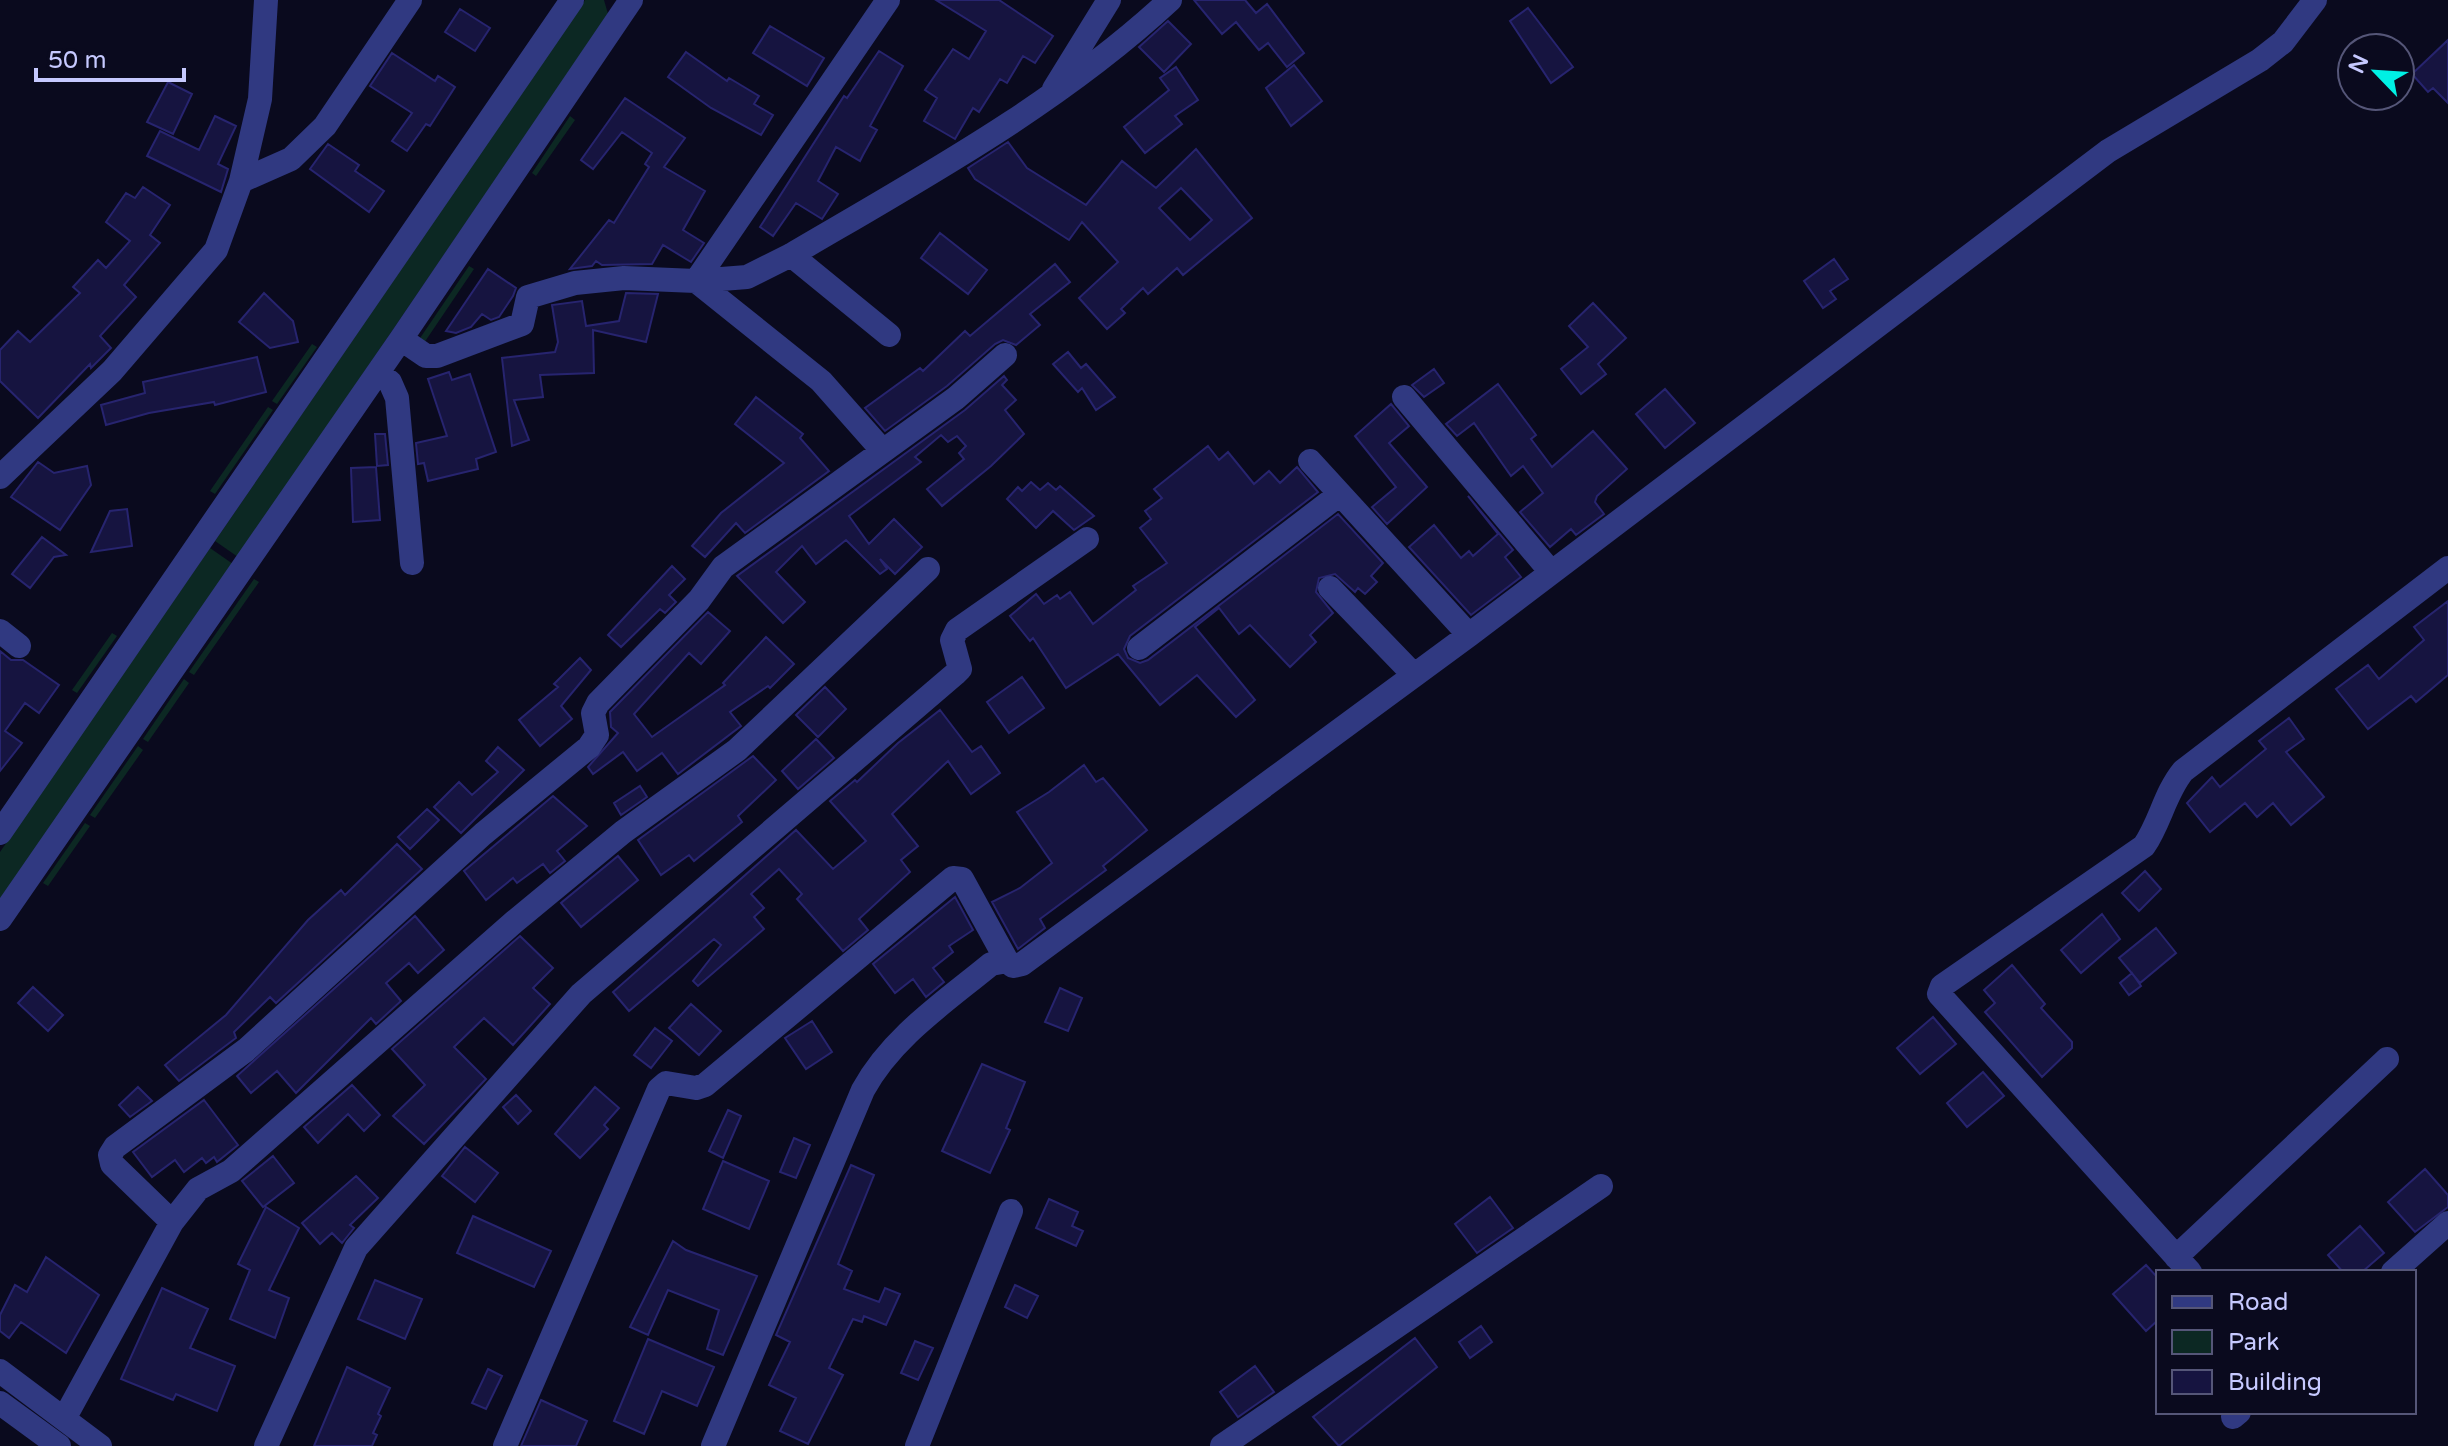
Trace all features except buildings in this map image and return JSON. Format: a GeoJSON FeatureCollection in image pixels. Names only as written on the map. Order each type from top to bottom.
{"type":"FeatureCollection","features":[{"type":"Feature","properties":{"kind":"street"},"geometry":{"type":"LineString","coordinates":[[0,477],[112,371],[216,250],[241,181],[260,99],[266,0]]}},
{"type":"Feature","properties":{"kind":"street"},"geometry":{"type":"LineString","coordinates":[[241,181],[291,159],[325,126],[410,0]]}},
{"type":"Feature","properties":{"kind":"street"},"geometry":{"type":"LineString","coordinates":[[0,833],[572,0]]}},
{"type":"Feature","properties":{"kind":"street"},"geometry":{"type":"LineString","coordinates":[[696,281],[888,0]]}},
{"type":"Feature","properties":{"kind":"street"},"geometry":{"type":"LineString","coordinates":[[1048,98],[1109,0]]}},
{"type":"Feature","properties":{"kind":"street"},"geometry":{"type":"LineString","coordinates":[[401,339],[426,356],[437,356],[522,324],[528,297],[575,283],[624,278],[696,281],[747,277],[791,255],[1048,98],[1120,47],[1170,0]]}},
{"type":"Feature","properties":{"kind":"street"},"geometry":{"type":"LineString","coordinates":[[505,1446],[659,1089],[666,1083],[696,1088],[705,1085],[953,878],[962,879],[1007,961],[1013,966],[1022,964],[1469,635],[2108,151],[2260,60],[2283,42],[2315,0]]}},
{"type":"Feature","properties":{"kind":"street"},"geometry":{"type":"LineString","coordinates":[[0,919],[378,373],[628,1]]}},
{"type":"Feature","properties":{"kind":"street"},"geometry":{"type":"LineString","coordinates":[[791,255],[889,335]]}},
{"type":"Feature","properties":{"kind":"street"},"geometry":{"type":"LineString","coordinates":[[696,281],[821,381],[882,450]]}},
{"type":"Feature","properties":{"kind":"street"},"geometry":{"type":"LineString","coordinates":[[172,1222],[112,1164],[110,1155],[115,1147],[246,1050],[483,834],[589,747],[597,735],[593,713],[598,703],[699,600],[723,567],[956,398],[1005,355]]}},
{"type":"Feature","properties":{"kind":"street"},"geometry":{"type":"LineString","coordinates":[[378,373],[390,382],[397,398],[412,563]]}},
{"type":"Feature","properties":{"kind":"street"},"geometry":{"type":"LineString","coordinates":[[1404,397],[1551,572]]}},
{"type":"Feature","properties":{"kind":"street"},"geometry":{"type":"LineString","coordinates":[[1310,461],[1469,635]]}},
{"type":"Feature","properties":{"kind":"street"},"geometry":{"type":"LineString","coordinates":[[1139,648],[1340,494]]}},
{"type":"Feature","properties":{"kind":"street"},"geometry":{"type":"LineString","coordinates":[[266,1446],[356,1248],[581,994],[955,674],[960,669],[952,640],[957,630],[1087,539]]}},
{"type":"Feature","properties":{"kind":"street"},"geometry":{"type":"LineString","coordinates":[[2387,1059],[2183,1265],[1939,994],[1942,986],[2144,846],[2157,827],[2175,781],[2183,771],[2448,568]]}},
{"type":"Feature","properties":{"kind":"street"},"geometry":{"type":"LineString","coordinates":[[64,1419],[172,1222],[198,1189],[231,1171],[514,922],[623,832],[737,750],[928,569]]}},
{"type":"Feature","properties":{"kind":"street"},"geometry":{"type":"LineString","coordinates":[[1330,588],[1413,674]]}},
{"type":"Feature","properties":{"kind":"street"},"geometry":{"type":"LineString","coordinates":[[713,1446],[874,1071],[904,1036],[980,973],[991,964],[1007,961]]}},
{"type":"Feature","properties":{"kind":"street"},"geometry":{"type":"LineString","coordinates":[[1222,1446],[1601,1186]]}},
{"type":"Feature","properties":{"kind":"street"},"geometry":{"type":"LineString","coordinates":[[917,1446],[1011,1211]]}},
{"type":"Feature","properties":{"kind":"street"},"geometry":{"type":"LineString","coordinates":[[2395,1270],[2448,1223]]}},
{"type":"Feature","properties":{"kind":"street"},"geometry":{"type":"LineString","coordinates":[[0,1371],[100,1446]]}},
{"type":"Feature","properties":{"kind":"street"},"geometry":{"type":"LineString","coordinates":[[0,1403],[59,1446]]}},
{"type":"Feature","properties":{"kind":"green space"},"geometry":{"type":"Polygon","coordinates":[[[585,0],[604,0],[608,14],[238,557],[215,541],[585,0]]]}},
{"type":"Feature","properties":{"kind":"green space"},"geometry":{"type":"Polygon","coordinates":[[[570,116],[575,120],[536,176],[532,173],[570,116]]]}},
{"type":"Feature","properties":{"kind":"green space"},"geometry":{"type":"Polygon","coordinates":[[[469,266],[474,269],[422,346],[416,344],[469,266]]]}},
{"type":"Feature","properties":{"kind":"green space"},"geometry":{"type":"Polygon","coordinates":[[[312,344],[317,347],[277,404],[272,401],[312,344]]]}},
{"type":"Feature","properties":{"kind":"green space"},"geometry":{"type":"Polygon","coordinates":[[[268,407],[273,410],[215,494],[210,491],[268,407]]]}},
{"type":"Feature","properties":{"kind":"green space"},"geometry":{"type":"Polygon","coordinates":[[[210,548],[233,564],[0,901],[0,852],[210,548]]]}},
{"type":"Feature","properties":{"kind":"green space"},"geometry":{"type":"Polygon","coordinates":[[[254,579],[259,582],[194,675],[189,672],[254,579]]]}},
{"type":"Feature","properties":{"kind":"green space"},"geometry":{"type":"Polygon","coordinates":[[[112,633],[117,636],[77,693],[72,690],[112,633]]]}},
{"type":"Feature","properties":{"kind":"green space"},"geometry":{"type":"Polygon","coordinates":[[[184,679],[189,683],[148,742],[143,739],[184,679]]]}},
{"type":"Feature","properties":{"kind":"green space"},"geometry":{"type":"Polygon","coordinates":[[[138,746],[143,750],[95,818],[90,815],[138,746]]]}},
{"type":"Feature","properties":{"kind":"green space"},"geometry":{"type":"Polygon","coordinates":[[[85,823],[90,826],[48,886],[43,883],[85,823]]]}}]}
